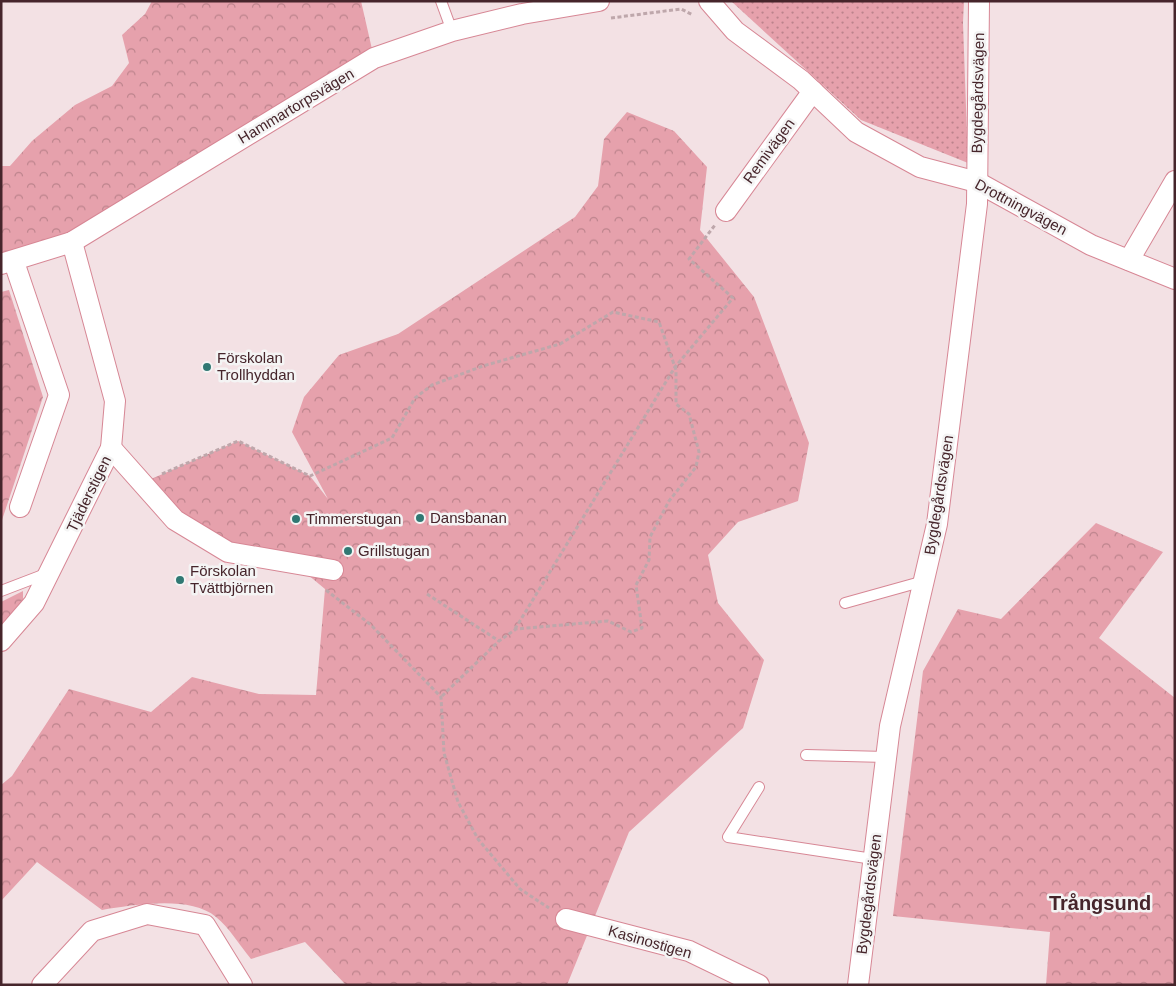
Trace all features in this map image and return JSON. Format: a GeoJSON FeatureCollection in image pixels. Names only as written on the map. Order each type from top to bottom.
{"type":"FeatureCollection","features":[{"type":"Feature","properties":{"kind":"street","name":"Hammartorpsvägen"},"geometry":{"type":"LineString","coordinates":[[20,507],[59,395],[7,263],[72,242],[374,58],[452,31],[522,14],[599,1]]}},
{"type":"Feature","properties":{"kind":"street","name":"Bygdegårdsvägen"},"geometry":{"type":"LineString","coordinates":[[858,985],[890,726],[937,524],[977,204],[979,1]]}},
{"type":"Feature","properties":{"kind":"street","name":"Drottningvägen"},"geometry":{"type":"LineString","coordinates":[[714,7],[735,31],[813,91],[856,132],[920,167],[977,182],[1091,245],[1175,279]]}},
{"type":"Feature","properties":{"kind":"street","name":"Remivägen"},"geometry":{"type":"LineString","coordinates":[[726,211],[813,91]]}},
{"type":"Feature","properties":{"kind":"street"},"geometry":{"type":"LineString","coordinates":[[1129,260],[1175,181]]}},
{"type":"Feature","properties":{"kind":"street","name":"Tjäderstigen"},"geometry":{"type":"LineString","coordinates":[[1,641],[34,603],[111,448],[115,401],[72,242]]}},
{"type":"Feature","properties":{"kind":"street"},"geometry":{"type":"LineString","coordinates":[[111,448],[176,520],[228,552],[333,570]]}},
{"type":"Feature","properties":{"kind":"street"},"geometry":{"type":"LineString","coordinates":[[42,985],[92,931],[147,914],[206,925],[242,985]]}},
{"type":"Feature","properties":{"kind":"street","name":"Kasinostigen"},"geometry":{"type":"LineString","coordinates":[[566,919],[688,951],[759,985]]}},
{"type":"Feature","properties":{"kind":"lane"},"geometry":{"type":"LineString","coordinates":[[441,1],[452,31]]}},
{"type":"Feature","properties":{"kind":"lane"},"geometry":{"type":"LineString","coordinates":[[1,591],[51,572]]}},
{"type":"Feature","properties":{"kind":"lane"},"geometry":{"type":"LineString","coordinates":[[845,603],[924,581]]}},
{"type":"Feature","properties":{"kind":"lane"},"geometry":{"type":"LineString","coordinates":[[806,755],[886,757]]}},
{"type":"Feature","properties":{"kind":"lane"},"geometry":{"type":"LineString","coordinates":[[759,787],[728,838],[873,859]]}},
{"type":"Feature","properties":{"kind":"path"},"geometry":{"type":"LineString","coordinates":[[610,18],[681,9],[706,22],[714,7]]}},
{"type":"Feature","properties":{"kind":"path"},"geometry":{"type":"LineString","coordinates":[[513,631],[675,367],[733,298],[689,259],[726,211]]}},
{"type":"Feature","properties":{"kind":"path"},"geometry":{"type":"LineString","coordinates":[[142,483],[238,441],[310,476],[392,438],[415,398],[432,385],[483,366],[560,344],[613,312],[659,322],[675,367],[676,404],[689,414],[699,452],[696,467],[669,501],[650,537],[650,560],[636,585],[642,628],[631,632],[608,621],[516,629],[499,641],[441,697]]}},
{"type":"Feature","properties":{"kind":"path"},"geometry":{"type":"LineString","coordinates":[[325,589],[371,625],[441,697],[444,753],[458,802],[478,839],[520,889],[566,919]]}},
{"type":"Feature","properties":{"kind":"path"},"geometry":{"type":"LineString","coordinates":[[427,594],[499,641]]}},
{"type":"Feature","properties":{"kind":"green space"},"geometry":{"type":"Polygon","coordinates":[[[152,1],[361,1],[374,58],[72,242],[1,264],[1,166],[10,166],[32,141],[75,105],[112,86],[129,63],[122,35],[145,14],[152,1]]]}},
{"type":"Feature","properties":{"kind":"green space"},"geometry":{"type":"Polygon","coordinates":[[[731,1],[964,1],[963,23],[968,163],[861,120],[731,1]]]}},
{"type":"Feature","properties":{"kind":"green space"},"geometry":{"type":"Polygon","coordinates":[[[627,112],[674,131],[707,167],[700,230],[754,297],[809,443],[798,501],[738,522],[708,555],[718,603],[764,660],[743,728],[629,832],[567,985],[346,985],[305,942],[251,959],[225,926],[205,910],[192,906],[161,903],[102,910],[37,862],[1,901],[1,785],[12,776],[69,689],[151,712],[192,677],[259,694],[316,695],[325,589],[295,564],[227,552],[142,483],[238,441],[310,476],[328,499],[292,432],[304,397],[339,355],[398,334],[575,217],[598,186],[604,139],[627,112]]]}},
{"type":"Feature","properties":{"kind":"green space"},"geometry":{"type":"Polygon","coordinates":[[[9,290],[43,397],[1,523],[1,292],[9,290]]]}},
{"type":"Feature","properties":{"kind":"green space"},"geometry":{"type":"Polygon","coordinates":[[[1096,523],[1163,552],[1099,638],[1175,698],[1175,985],[1046,985],[1050,932],[893,916],[923,671],[958,609],[1001,619],[1096,523]]]}},
{"type":"Feature","properties":{"kind":"green space"},"geometry":{"type":"Polygon","coordinates":[[[23,591],[23,607],[1,630],[1,602],[23,591]]]}},
{"type":"Feature","properties":{"kind":"place","name":"Förskolan Trollhyddan"},"geometry":{"type":"Point","coordinates":[207,367]}},
{"type":"Feature","properties":{"kind":"place","name":"Dansbanan"},"geometry":{"type":"Point","coordinates":[420,518]}},
{"type":"Feature","properties":{"kind":"place","name":"Timmerstugan"},"geometry":{"type":"Point","coordinates":[296,519]}},
{"type":"Feature","properties":{"kind":"place","name":"Grillstugan"},"geometry":{"type":"Point","coordinates":[348,551]}},
{"type":"Feature","properties":{"kind":"place","name":"Förskolan Tvättbjörnen"},"geometry":{"type":"Point","coordinates":[180,580]}},
{"type":"Feature","properties":{"kind":"district","name":"Trångsund"},"geometry":{"type":"Point","coordinates":[1100,903]}}]}
